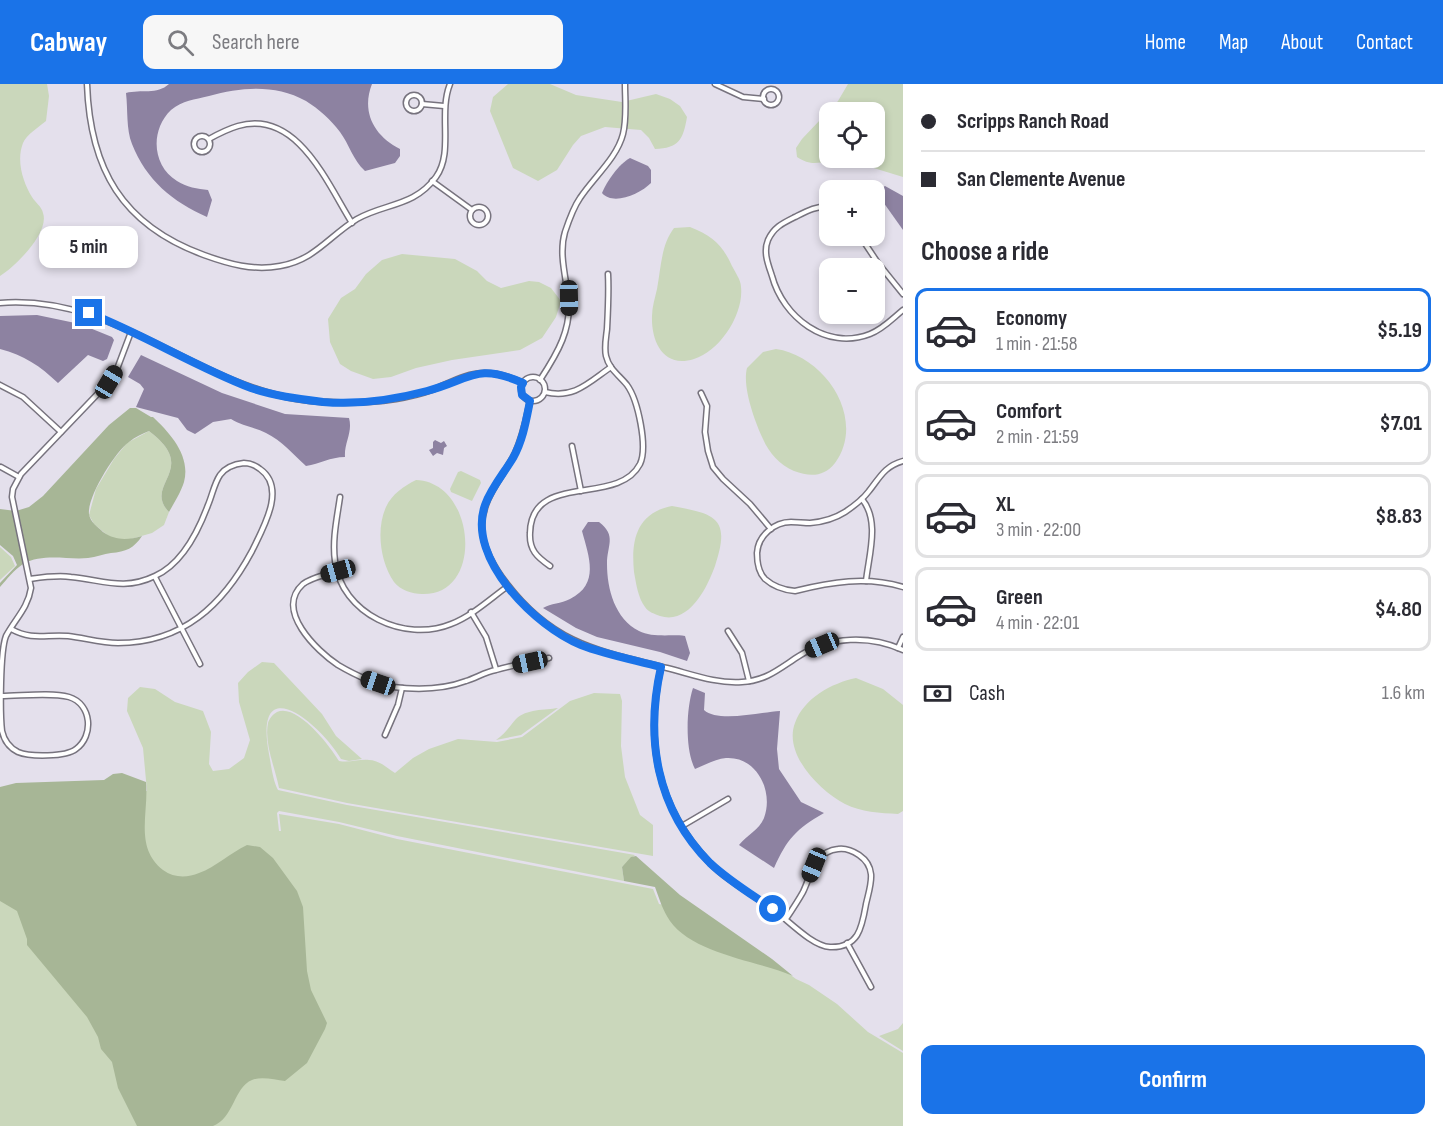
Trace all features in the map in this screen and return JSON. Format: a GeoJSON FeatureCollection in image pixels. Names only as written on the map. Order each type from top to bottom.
{"type":"FeatureCollection","features":[{"type":"Feature","properties":{"kind":"street"},"geometry":{"type":"LineString","coordinates":[[87,84],[88,114],[95,147],[122,201],[140,219],[181,247],[243,267],[281,266],[316,251],[352,223],[362,217],[406,202],[432,181],[439,172],[445,150],[444,106],[450,84]]}},
{"type":"Feature","properties":{"kind":"street"},"geometry":{"type":"LineString","coordinates":[[540,380],[559,349],[565,334],[569,311],[563,264],[566,229],[579,199],[612,156],[623,136],[625,84]]}},
{"type":"Feature","properties":{"kind":"street"},"geometry":{"type":"LineString","coordinates":[[715,84],[743,97],[764,99]]}},
{"type":"Feature","properties":{"kind":"street"},"geometry":{"type":"LineString","coordinates":[[768,90],[773,90],[778,95],[777,103],[772,105],[767,104],[764,99],[764,94],[768,90]]}},
{"type":"Feature","properties":{"kind":"street"},"geometry":{"type":"LineString","coordinates":[[416,95],[421,98],[422,104],[420,109],[413,111],[408,108],[406,102],[410,96],[416,95]]}},
{"type":"Feature","properties":{"kind":"street"},"geometry":{"type":"LineString","coordinates":[[422,104],[444,106]]}},
{"type":"Feature","properties":{"kind":"street"},"geometry":{"type":"LineString","coordinates":[[209,139],[224,131],[247,124],[269,125],[292,135],[308,153],[352,223]]}},
{"type":"Feature","properties":{"kind":"street"},"geometry":{"type":"LineString","coordinates":[[204,136],[209,139],[208,150],[201,152],[196,149],[194,144],[196,138],[204,136]]}},
{"type":"Feature","properties":{"kind":"street"},"geometry":{"type":"LineString","coordinates":[[432,181],[471,210]]}},
{"type":"Feature","properties":{"kind":"street"},"geometry":{"type":"LineString","coordinates":[[478,207],[484,208],[488,216],[485,222],[474,223],[470,218],[471,210],[478,207]]}},
{"type":"Feature","properties":{"kind":"street"},"geometry":{"type":"LineString","coordinates":[[819,207],[779,225],[767,242],[766,257],[776,290],[794,316],[806,325],[826,334],[855,338],[884,327],[903,310]]}},
{"type":"Feature","properties":{"kind":"street"},"geometry":{"type":"LineString","coordinates":[[867,246],[903,294]]}},
{"type":"Feature","properties":{"kind":"street"},"geometry":{"type":"LineString","coordinates":[[550,566],[532,550],[530,523],[535,512],[554,496],[617,483],[629,477],[640,464],[643,455],[644,446],[632,392],[611,367],[605,355],[608,274]]}},
{"type":"Feature","properties":{"kind":"street"},"geometry":{"type":"LineString","coordinates":[[0,303],[34,302],[89,313],[253,388],[297,399],[354,403],[398,398],[429,391],[468,375],[483,373],[509,377],[523,383]]}},
{"type":"Feature","properties":{"kind":"street"},"geometry":{"type":"LineString","coordinates":[[1,696],[58,696],[74,699],[87,716],[86,738],[76,749],[62,754],[26,754],[17,752],[7,742],[2,730],[0,665],[4,643],[28,602],[31,588],[13,507],[13,489],[19,477],[109,382],[117,369],[131,332]]}},
{"type":"Feature","properties":{"kind":"street"},"geometry":{"type":"LineString","coordinates":[[545,392],[558,395],[573,392],[611,367]]}},
{"type":"Feature","properties":{"kind":"street"},"geometry":{"type":"LineString","coordinates":[[532,377],[540,380],[544,384],[545,392],[538,400],[530,401],[522,395],[523,383],[532,377]]}},
{"type":"Feature","properties":{"kind":"street"},"geometry":{"type":"LineString","coordinates":[[0,385],[23,397],[61,432]]}},
{"type":"Feature","properties":{"kind":"street"},"geometry":{"type":"LineString","coordinates":[[701,393],[707,406],[705,432],[713,467],[771,529]]}},
{"type":"Feature","properties":{"kind":"street"},"geometry":{"type":"LineString","coordinates":[[530,401],[522,437],[514,456],[492,490],[483,515],[483,533],[494,564],[520,602],[534,615],[566,637],[603,652],[716,680],[736,682],[749,681],[772,674],[798,656],[822,645],[861,639],[882,642],[901,649],[903,637]]}},
{"type":"Feature","properties":{"kind":"street"},"geometry":{"type":"LineString","coordinates":[[572,446],[581,491]]}},
{"type":"Feature","properties":{"kind":"street"},"geometry":{"type":"LineString","coordinates":[[226,460],[230,467]]}},
{"type":"Feature","properties":{"kind":"street"},"geometry":{"type":"LineString","coordinates":[[903,461],[882,472],[862,499],[835,518],[808,523],[781,523],[771,529],[761,540],[757,556],[762,575],[779,589],[795,591],[839,581],[866,580],[903,587]]}},
{"type":"Feature","properties":{"kind":"street"},"geometry":{"type":"LineString","coordinates":[[11,629],[26,636],[65,636],[118,643],[147,640],[193,622],[217,603],[236,580],[263,527],[273,500],[271,480],[265,472],[249,463],[230,467],[220,475],[201,523],[180,556],[155,577],[127,585],[74,577],[56,576],[30,579]]}},
{"type":"Feature","properties":{"kind":"street"},"geometry":{"type":"LineString","coordinates":[[1,467],[19,477]]}},
{"type":"Feature","properties":{"kind":"street"},"geometry":{"type":"LineString","coordinates":[[340,497],[334,543],[335,563],[347,592],[370,616],[398,628],[413,630],[440,628],[471,612],[508,586]]}},
{"type":"Feature","properties":{"kind":"street"},"geometry":{"type":"LineString","coordinates":[[862,499],[871,514],[873,525],[866,580]]}},
{"type":"Feature","properties":{"kind":"street"},"geometry":{"type":"LineString","coordinates":[[338,571],[303,584],[293,607],[299,625],[317,648],[336,663],[364,678],[391,687],[430,689],[464,682],[496,669],[549,658]]}},
{"type":"Feature","properties":{"kind":"street"},"geometry":{"type":"LineString","coordinates":[[155,577],[200,664]]}},
{"type":"Feature","properties":{"kind":"street"},"geometry":{"type":"LineString","coordinates":[[471,612],[486,637],[496,669]]}},
{"type":"Feature","properties":{"kind":"street"},"geometry":{"type":"LineString","coordinates":[[728,631],[742,653],[749,681]]}},
{"type":"Feature","properties":{"kind":"street"},"geometry":{"type":"LineString","coordinates":[[661,667],[654,704],[653,736],[656,757],[666,794],[682,826],[709,861],[723,874],[811,939],[823,946],[837,947],[855,939],[863,923],[872,881],[870,867],[866,861],[851,851],[841,849],[824,853],[817,860],[802,894],[786,919]]}},
{"type":"Feature","properties":{"kind":"street"},"geometry":{"type":"LineString","coordinates":[[385,735],[398,705],[402,688]]}},
{"type":"Feature","properties":{"kind":"street"},"geometry":{"type":"LineString","coordinates":[[682,826],[728,799]]}},
{"type":"Feature","properties":{"kind":"street"},"geometry":{"type":"LineString","coordinates":[[847,943],[871,987]]}},
{"type":"Feature","properties":{"kind":"green space"},"geometry":{"type":"Polygon","coordinates":[[[0,84],[47,84],[49,96],[46,121],[25,140],[20,157],[26,185],[42,211],[44,221],[30,248],[0,276],[0,84]]]}},
{"type":"Feature","properties":{"kind":"green space"},"geometry":{"type":"Polygon","coordinates":[[[508,84],[550,84],[576,95],[622,102],[656,94],[680,106],[687,117],[681,137],[670,147],[655,149],[641,130],[605,127],[581,136],[557,170],[538,181],[513,168],[490,111],[493,97],[508,84]]]}},
{"type":"Feature","properties":{"kind":"green space"},"geometry":{"type":"Polygon","coordinates":[[[848,84],[903,84],[903,177],[874,168],[885,168],[885,102],[837,102],[848,84]]]}},
{"type":"Feature","properties":{"kind":"green space"},"geometry":{"type":"Polygon","coordinates":[[[819,121],[819,163],[808,162],[797,157],[796,148],[819,121]]]}},
{"type":"Feature","properties":{"kind":"green space"},"geometry":{"type":"Polygon","coordinates":[[[690,227],[710,237],[720,246],[740,282],[741,298],[734,320],[721,340],[704,355],[683,361],[674,360],[661,351],[654,335],[652,313],[666,242],[674,228],[690,227]]]}},
{"type":"Feature","properties":{"kind":"green space"},"geometry":{"type":"Polygon","coordinates":[[[402,254],[455,259],[501,288],[529,281],[539,282],[551,288],[561,301],[556,317],[542,338],[520,350],[452,360],[416,368],[391,377],[373,379],[351,371],[340,364],[330,342],[328,319],[341,298],[355,289],[366,274],[382,260],[402,254]]]}},
{"type":"Feature","properties":{"kind":"green space"},"geometry":{"type":"Polygon","coordinates":[[[776,349],[794,354],[825,377],[836,392],[843,409],[846,428],[844,446],[831,468],[816,475],[794,471],[784,465],[768,449],[756,423],[746,385],[747,368],[763,352],[776,349]]]}},
{"type":"Feature","properties":{"kind":"green space"},"geometry":{"type":"Polygon","coordinates":[[[130,408],[136,408],[153,417],[166,430],[182,454],[184,482],[169,512],[163,502],[162,493],[171,466],[170,456],[164,445],[149,431],[131,440],[117,455],[97,486],[89,514],[103,532],[113,537],[122,539],[142,536],[136,544],[125,550],[91,558],[47,558],[31,561],[17,569],[0,587],[0,583],[17,565],[13,556],[0,545],[0,509],[16,511],[29,507],[43,496],[109,425],[130,408]]]}},
{"type":"Feature","properties":{"kind":"green space"},"geometry":{"type":"Polygon","coordinates":[[[149,431],[164,445],[170,456],[171,466],[162,493],[163,502],[169,512],[164,525],[152,533],[131,539],[112,539],[94,524],[89,515],[96,489],[114,459],[127,443],[149,431]]]}},
{"type":"Feature","properties":{"kind":"green space"},"geometry":{"type":"Polygon","coordinates":[[[461,471],[480,480],[481,483],[472,501],[451,492],[450,489],[458,472],[461,471]]]}},
{"type":"Feature","properties":{"kind":"green space"},"geometry":{"type":"Polygon","coordinates":[[[416,480],[436,486],[451,499],[461,517],[465,538],[464,559],[456,577],[442,590],[422,594],[406,591],[394,582],[385,565],[380,535],[383,516],[389,502],[399,491],[416,480]]]}},
{"type":"Feature","properties":{"kind":"green space"},"geometry":{"type":"Polygon","coordinates":[[[672,506],[709,516],[720,528],[721,538],[715,566],[702,594],[688,610],[670,617],[660,616],[646,609],[639,595],[633,561],[635,539],[643,522],[650,515],[672,506]]]}},
{"type":"Feature","properties":{"kind":"green space"},"geometry":{"type":"Polygon","coordinates":[[[0,547],[11,557],[15,566],[0,580],[0,547]]]}},
{"type":"Feature","properties":{"kind":"green space"},"geometry":{"type":"Polygon","coordinates":[[[262,662],[274,663],[322,714],[336,736],[362,759],[349,761],[341,759],[319,731],[305,719],[291,711],[279,708],[271,713],[267,728],[271,768],[278,790],[347,805],[635,855],[622,867],[624,881],[279,811],[277,813],[279,831],[281,831],[279,814],[339,824],[397,839],[653,889],[659,904],[673,907],[735,934],[796,979],[837,1004],[868,1032],[903,1053],[903,1126],[0,1126],[0,806],[147,791],[143,748],[127,711],[128,698],[140,687],[155,689],[175,702],[203,711],[211,732],[209,764],[213,771],[229,769],[244,758],[250,740],[239,702],[238,683],[262,662]]]}},
{"type":"Feature","properties":{"kind":"green space"},"geometry":{"type":"Polygon","coordinates":[[[856,678],[883,689],[903,705],[903,811],[898,814],[858,809],[835,798],[806,770],[794,747],[795,723],[805,706],[829,688],[856,678]]]}},
{"type":"Feature","properties":{"kind":"green space"},"geometry":{"type":"Polygon","coordinates":[[[594,693],[620,694],[622,701],[621,746],[625,777],[640,815],[653,825],[653,856],[347,803],[279,788],[269,747],[267,731],[269,721],[277,712],[285,711],[294,714],[312,728],[339,761],[373,760],[395,773],[413,758],[429,749],[458,739],[497,742],[522,737],[570,701],[594,693]]]}},
{"type":"Feature","properties":{"kind":"green space"},"geometry":{"type":"Polygon","coordinates":[[[558,708],[521,735],[496,740],[525,713],[558,708]]]}},
{"type":"Feature","properties":{"kind":"green space"},"geometry":{"type":"Polygon","coordinates":[[[122,773],[146,782],[146,840],[154,861],[167,873],[176,876],[190,876],[211,867],[247,845],[260,847],[273,858],[297,891],[303,907],[307,971],[311,990],[327,1023],[325,1029],[307,1063],[285,1081],[260,1078],[246,1084],[230,1110],[220,1122],[213,1126],[137,1126],[118,1088],[112,1062],[101,1049],[98,1037],[87,1017],[27,945],[17,911],[0,901],[0,787],[16,783],[104,780],[113,774],[122,773]]]}},
{"type":"Feature","properties":{"kind":"green space"},"geometry":{"type":"Polygon","coordinates":[[[636,856],[680,895],[793,976],[710,949],[680,932],[670,921],[655,887],[624,881],[622,867],[631,857],[636,856]]]}},
{"type":"Feature","properties":{"kind":"green space"},"geometry":{"type":"Polygon","coordinates":[[[903,1023],[903,1051],[879,1036],[898,1029],[903,1023]]]}},
{"type":"Feature","properties":{"kind":"shaded area"},"geometry":{"type":"Polygon","coordinates":[[[169,84],[372,84],[368,104],[372,122],[383,137],[400,149],[400,156],[395,163],[365,171],[329,119],[306,101],[282,92],[246,89],[189,101],[175,107],[164,118],[157,137],[157,147],[163,166],[177,181],[184,185],[208,190],[212,200],[207,217],[172,197],[153,179],[138,157],[130,138],[126,93],[154,91],[169,84]]]}},
{"type":"Feature","properties":{"kind":"shaded area"},"geometry":{"type":"Polygon","coordinates":[[[630,158],[648,166],[651,170],[651,183],[626,197],[607,197],[602,193],[607,183],[630,158]]]}},
{"type":"Feature","properties":{"kind":"shaded area"},"geometry":{"type":"Polygon","coordinates":[[[885,186],[903,196],[903,230],[885,205],[885,186]]]}},
{"type":"Feature","properties":{"kind":"shaded area"},"geometry":{"type":"Polygon","coordinates":[[[37,315],[80,324],[112,337],[114,340],[107,359],[103,361],[88,355],[58,383],[31,362],[17,354],[0,349],[0,316],[37,315]]]}},
{"type":"Feature","properties":{"kind":"shaded area"},"geometry":{"type":"Polygon","coordinates":[[[141,355],[222,393],[285,414],[349,418],[350,428],[345,457],[306,466],[272,436],[231,419],[213,422],[195,434],[187,430],[178,418],[136,407],[144,389],[128,377],[141,355]]]}},
{"type":"Feature","properties":{"kind":"shaded area"},"geometry":{"type":"Polygon","coordinates":[[[435,440],[441,443],[444,441],[447,446],[444,448],[443,455],[437,453],[433,456],[429,450],[433,448],[435,440]]]}},
{"type":"Feature","properties":{"kind":"shaded area"},"geometry":{"type":"Polygon","coordinates":[[[588,522],[599,522],[608,532],[610,541],[607,564],[609,583],[618,611],[631,626],[644,633],[685,636],[690,653],[687,661],[597,637],[576,628],[543,608],[570,599],[586,586],[590,569],[582,531],[588,522]]]}},
{"type":"Feature","properties":{"kind":"shaded area"},"geometry":{"type":"Polygon","coordinates":[[[693,688],[705,693],[704,710],[711,714],[740,716],[780,711],[777,749],[779,769],[801,802],[824,813],[806,824],[793,836],[783,849],[774,868],[739,845],[759,826],[767,808],[765,787],[754,769],[737,759],[726,758],[695,769],[688,741],[689,707],[693,688]]]}},
{"type":"Feature","properties":{"kind":"route"},"geometry":{"type":"LineString","coordinates":[[89,313],[253,388],[297,399],[354,403],[398,398],[429,391],[468,375],[483,373],[509,377],[523,383],[522,395],[530,401],[522,437],[514,456],[492,490],[483,515],[483,533],[494,564],[520,602],[550,628],[581,645],[661,667],[654,704],[653,736],[660,777],[672,807],[686,832],[709,861],[740,888],[773,909]]}}]}
